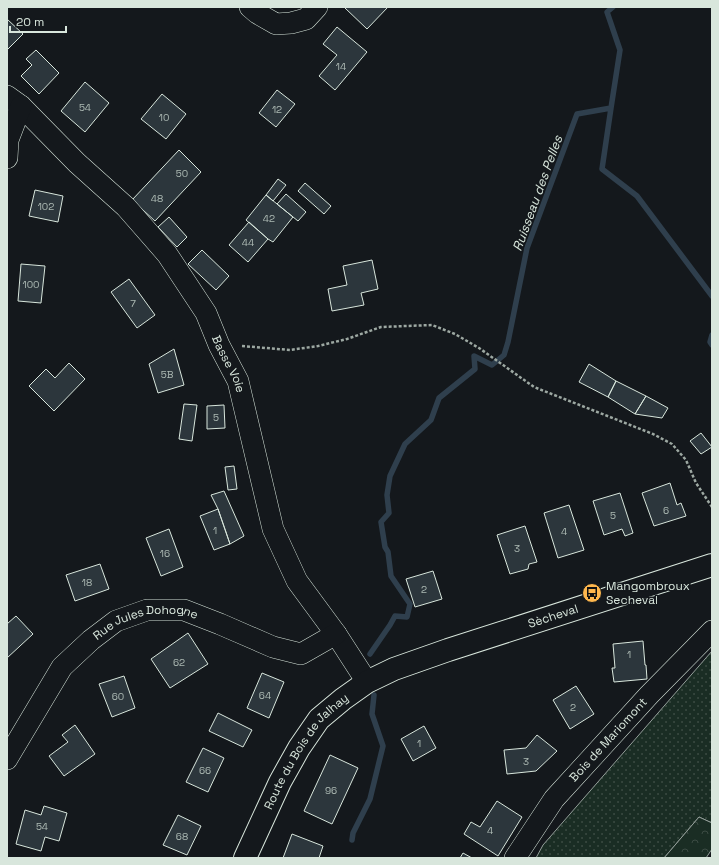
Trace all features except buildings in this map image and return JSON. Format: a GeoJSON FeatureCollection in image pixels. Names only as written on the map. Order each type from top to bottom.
{"type":"FeatureCollection","features":[{"type":"Feature","properties":{"kind":"main road","name":"Sècheval"},"geometry":{"type":"LineString","coordinates":[[394,670],[448,650],[712,565]]}},
{"type":"Feature","properties":{"kind":"main road","name":"Route du Bois de Jalhay"},"geometry":{"type":"LineString","coordinates":[[245,858],[280,782],[299,748],[319,719],[367,682],[394,670]]}},
{"type":"Feature","properties":{"kind":"street"},"geometry":{"type":"LineString","coordinates":[[250,7],[276,24],[291,23],[306,19],[317,7]]}},
{"type":"Feature","properties":{"kind":"street"},"geometry":{"type":"LineString","coordinates":[[7,158],[8,140],[14,101]]}},
{"type":"Feature","properties":{"kind":"street","name":"Basse Voie"},"geometry":{"type":"LineString","coordinates":[[14,101],[77,163],[126,207],[167,254],[206,313],[219,345],[238,381],[273,529],[297,581],[336,634],[367,682]]}},
{"type":"Feature","properties":{"kind":"street","name":"Rue Jules Dohogne"},"geometry":{"type":"LineString","coordinates":[[7,759],[62,666],[91,640],[116,621],[147,610],[184,610],[273,647],[301,654],[336,634]]}},
{"type":"Feature","properties":{"kind":"street","name":"Bois de Mariomont"},"geometry":{"type":"LineString","coordinates":[[515,858],[554,799],[649,695],[712,631]]}},
{"type":"Feature","properties":{"kind":"path"},"geometry":{"type":"LineString","coordinates":[[219,345],[290,350],[318,346],[347,339],[381,327],[432,325],[455,334],[500,362],[534,387],[653,434],[672,444],[686,460],[696,483],[712,507]]}},
{"type":"Feature","properties":{"kind":"green space"},"geometry":{"type":"Polygon","coordinates":[[[712,651],[712,823],[699,817],[664,858],[536,858],[543,845],[712,651]]]}},
{"type":"Feature","properties":{"kind":"green space"},"geometry":{"type":"Polygon","coordinates":[[[699,817],[712,823],[712,849],[706,858],[664,858],[699,817]]]}},
{"type":"Feature","properties":{"kind":"waterway","name":"Ruisseau des Pelles"},"geometry":{"type":"LineString","coordinates":[[370,654],[395,616],[407,617],[410,604],[391,576],[388,552],[385,547],[381,522],[389,513],[387,495],[390,476],[405,444],[431,420],[439,398],[475,369],[474,356],[492,365],[504,355],[527,248],[577,114],[611,108],[620,50],[607,12],[613,7]]}},
{"type":"Feature","properties":{"kind":"waterway"},"geometry":{"type":"LineString","coordinates":[[611,108],[602,169],[637,196],[712,296]]}},
{"type":"Feature","properties":{"kind":"waterway"},"geometry":{"type":"LineString","coordinates":[[712,335],[710,342],[712,345]]}},
{"type":"Feature","properties":{"kind":"waterway","name":"Ruisseau des Pelles"},"geometry":{"type":"LineString","coordinates":[[352,840],[353,833],[370,799],[383,746],[372,714],[374,695]]}},
{"type":"Feature","properties":{"kind":"place","name":"Mangombroux Secheval"},"geometry":{"type":"Point","coordinates":[592,593]}}]}
